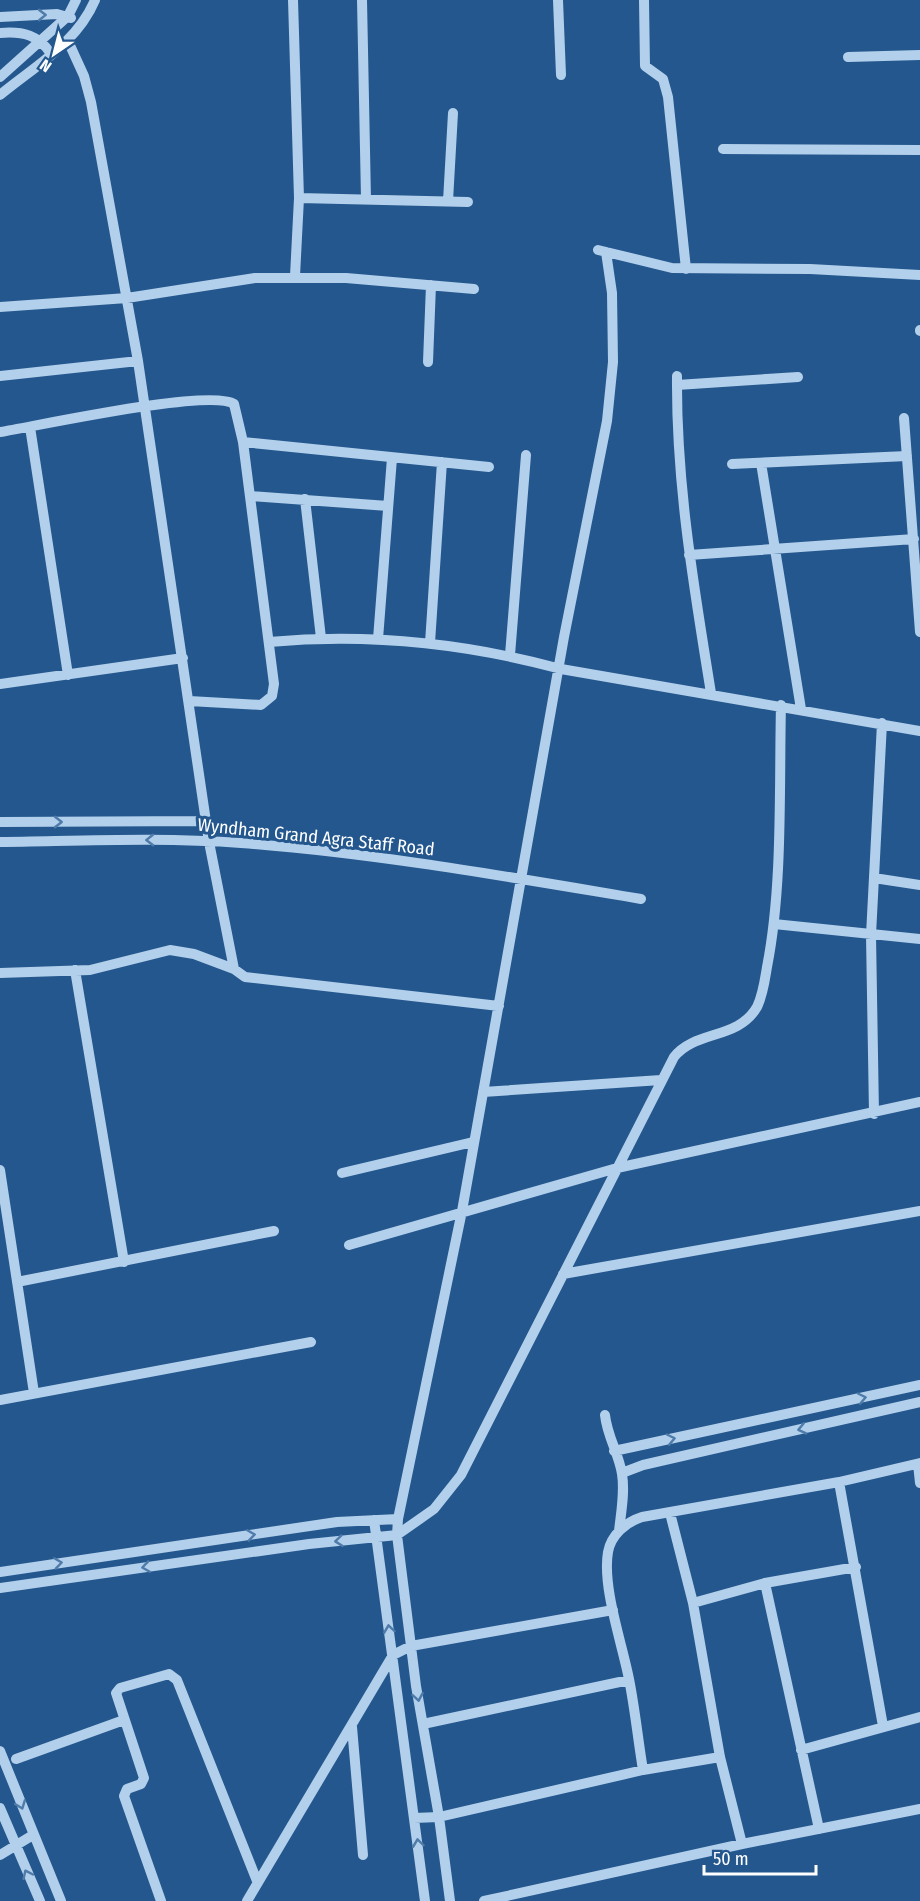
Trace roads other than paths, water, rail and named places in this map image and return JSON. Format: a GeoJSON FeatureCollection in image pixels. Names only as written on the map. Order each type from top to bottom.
{"type":"FeatureCollection","features":[{"type":"Feature","properties":{"kind":"street"},"geometry":{"type":"LineString","coordinates":[[0,77],[68,16],[76,0]]}},
{"type":"Feature","properties":{"kind":"street"},"geometry":{"type":"LineString","coordinates":[[0,95],[68,41],[82,25],[95,0]]}},
{"type":"Feature","properties":{"kind":"street"},"geometry":{"type":"LineString","coordinates":[[293,0],[299,198],[295,276]]}},
{"type":"Feature","properties":{"kind":"street"},"geometry":{"type":"LineString","coordinates":[[362,0],[366,199]]}},
{"type":"Feature","properties":{"kind":"street"},"geometry":{"type":"LineString","coordinates":[[558,0],[561,75]]}},
{"type":"Feature","properties":{"kind":"street"},"geometry":{"type":"LineString","coordinates":[[644,0],[645,66],[663,79],[668,98],[686,269]]}},
{"type":"Feature","properties":{"kind":"street"},"geometry":{"type":"LineString","coordinates":[[0,16],[68,16],[82,25]]}},
{"type":"Feature","properties":{"kind":"street"},"geometry":{"type":"LineString","coordinates":[[0,33],[25,34],[42,40],[51,54]]}},
{"type":"Feature","properties":{"kind":"street"},"geometry":{"type":"LineString","coordinates":[[68,41],[84,76],[91,102],[127,298],[183,658],[208,842],[234,969]]}},
{"type":"Feature","properties":{"kind":"street"},"geometry":{"type":"LineString","coordinates":[[848,57],[920,55]]}},
{"type":"Feature","properties":{"kind":"street"},"geometry":{"type":"LineString","coordinates":[[447,201],[453,113]]}},
{"type":"Feature","properties":{"kind":"street"},"geometry":{"type":"LineString","coordinates":[[723,149],[920,150]]}},
{"type":"Feature","properties":{"kind":"street"},"geometry":{"type":"LineString","coordinates":[[299,198],[468,202]]}},
{"type":"Feature","properties":{"kind":"street"},"geometry":{"type":"LineString","coordinates":[[450,1901],[439,1817],[411,1646],[397,1535],[398,1519],[462,1211],[520,879],[607,421],[613,362],[612,293],[602,251],[650,264],[686,269],[810,269],[920,275]]}},
{"type":"Feature","properties":{"kind":"street"},"geometry":{"type":"LineString","coordinates":[[0,308],[127,298],[255,278],[295,276],[474,289]]}},
{"type":"Feature","properties":{"kind":"street"},"geometry":{"type":"LineString","coordinates":[[428,363],[431,285]]}},
{"type":"Feature","properties":{"kind":"street"},"geometry":{"type":"LineString","coordinates":[[0,376],[138,361]]}},
{"type":"Feature","properties":{"kind":"street"},"geometry":{"type":"LineString","coordinates":[[711,693],[689,555],[677,449],[677,380],[798,376]]}},
{"type":"Feature","properties":{"kind":"street"},"geometry":{"type":"LineString","coordinates":[[0,432],[145,406],[227,399],[234,404],[243,442],[251,496],[274,684],[272,696],[261,705],[189,701]]}},
{"type":"Feature","properties":{"kind":"street"},"geometry":{"type":"LineString","coordinates":[[904,418],[920,633]]}},
{"type":"Feature","properties":{"kind":"street"},"geometry":{"type":"LineString","coordinates":[[30,427],[68,675]]}},
{"type":"Feature","properties":{"kind":"street"},"geometry":{"type":"LineString","coordinates":[[243,442],[489,467]]}},
{"type":"Feature","properties":{"kind":"street"},"geometry":{"type":"LineString","coordinates":[[510,656],[526,455]]}},
{"type":"Feature","properties":{"kind":"street"},"geometry":{"type":"LineString","coordinates":[[732,464],[907,456]]}},
{"type":"Feature","properties":{"kind":"street"},"geometry":{"type":"LineString","coordinates":[[378,639],[392,458]]}},
{"type":"Feature","properties":{"kind":"street"},"geometry":{"type":"LineString","coordinates":[[430,643],[442,462]]}},
{"type":"Feature","properties":{"kind":"street"},"geometry":{"type":"LineString","coordinates":[[761,463],[801,709]]}},
{"type":"Feature","properties":{"kind":"street"},"geometry":{"type":"LineString","coordinates":[[251,496],[388,506]]}},
{"type":"Feature","properties":{"kind":"street"},"geometry":{"type":"LineString","coordinates":[[305,499],[321,638]]}},
{"type":"Feature","properties":{"kind":"street"},"geometry":{"type":"LineString","coordinates":[[689,555],[914,538]]}},
{"type":"Feature","properties":{"kind":"street"},"geometry":{"type":"LineString","coordinates":[[269,642],[321,638],[430,643],[510,656],[561,669],[781,705],[920,731]]}},
{"type":"Feature","properties":{"kind":"street"},"geometry":{"type":"LineString","coordinates":[[0,684],[183,658]]}},
{"type":"Feature","properties":{"kind":"street"},"geometry":{"type":"LineString","coordinates":[[0,1588],[397,1535],[434,1509],[460,1476],[661,1080],[680,1049],[690,1042],[734,1028],[757,1007],[762,994],[774,924],[781,705]]}},
{"type":"Feature","properties":{"kind":"street"},"geometry":{"type":"LineString","coordinates":[[874,1114],[871,935],[882,723]]}},
{"type":"Feature","properties":{"kind":"street"},"geometry":{"type":"LineString","coordinates":[[0,822],[206,821]]}},
{"type":"Feature","properties":{"kind":"street","name":"Wyndham Grand Agra Staff Road"},"geometry":{"type":"LineString","coordinates":[[0,842],[208,842],[309,851],[520,879],[641,899]]}},
{"type":"Feature","properties":{"kind":"street"},"geometry":{"type":"LineString","coordinates":[[874,878],[920,885]]}},
{"type":"Feature","properties":{"kind":"street"},"geometry":{"type":"LineString","coordinates":[[774,924],[920,939]]}},
{"type":"Feature","properties":{"kind":"street"},"geometry":{"type":"LineString","coordinates":[[0,973],[75,970],[108,966],[170,950],[194,954],[234,969],[245,977],[499,1006]]}},
{"type":"Feature","properties":{"kind":"street"},"geometry":{"type":"LineString","coordinates":[[75,970],[124,1262]]}},
{"type":"Feature","properties":{"kind":"street"},"geometry":{"type":"LineString","coordinates":[[483,1092],[661,1080]]}},
{"type":"Feature","properties":{"kind":"street"},"geometry":{"type":"LineString","coordinates":[[349,1245],[617,1168],[874,1114],[920,1102]]}},
{"type":"Feature","properties":{"kind":"street"},"geometry":{"type":"LineString","coordinates":[[342,1173],[473,1142]]}},
{"type":"Feature","properties":{"kind":"street"},"geometry":{"type":"LineString","coordinates":[[0,1170],[34,1393]]}},
{"type":"Feature","properties":{"kind":"street"},"geometry":{"type":"LineString","coordinates":[[564,1274],[920,1211]]}},
{"type":"Feature","properties":{"kind":"street"},"geometry":{"type":"LineString","coordinates":[[17,1282],[274,1231]]}},
{"type":"Feature","properties":{"kind":"street"},"geometry":{"type":"LineString","coordinates":[[0,1400],[311,1341]]}},
{"type":"Feature","properties":{"kind":"street"},"geometry":{"type":"LineString","coordinates":[[614,1451],[920,1385]]}},
{"type":"Feature","properties":{"kind":"street"},"geometry":{"type":"LineString","coordinates":[[622,1473],[643,1465],[920,1402]]}},
{"type":"Feature","properties":{"kind":"street"},"geometry":{"type":"LineString","coordinates":[[605,1415],[622,1473],[623,1494],[619,1531]]}},
{"type":"Feature","properties":{"kind":"street"},"geometry":{"type":"LineString","coordinates":[[643,1770],[629,1680],[613,1610],[607,1560],[612,1539],[619,1531],[636,1519],[839,1482],[919,1464],[920,1482]]}},
{"type":"Feature","properties":{"kind":"street"},"geometry":{"type":"LineString","coordinates":[[839,1482],[883,1726]]}},
{"type":"Feature","properties":{"kind":"street"},"geometry":{"type":"LineString","coordinates":[[670,1513],[693,1603],[720,1757],[742,1844]]}},
{"type":"Feature","properties":{"kind":"street"},"geometry":{"type":"LineString","coordinates":[[0,1572],[337,1522],[398,1519]]}},
{"type":"Feature","properties":{"kind":"street"},"geometry":{"type":"LineString","coordinates":[[374,1520],[425,1901]]}},
{"type":"Feature","properties":{"kind":"street"},"geometry":{"type":"LineString","coordinates":[[693,1603],[765,1583],[856,1568]]}},
{"type":"Feature","properties":{"kind":"street"},"geometry":{"type":"LineString","coordinates":[[765,1583],[819,1829]]}},
{"type":"Feature","properties":{"kind":"street"},"geometry":{"type":"LineString","coordinates":[[246,1901],[393,1655],[411,1646],[613,1610]]}},
{"type":"Feature","properties":{"kind":"street"},"geometry":{"type":"LineString","coordinates":[[160,1901],[124,1796],[127,1789],[141,1784],[144,1780],[116,1696],[118,1690],[169,1674],[175,1677],[257,1881]]}},
{"type":"Feature","properties":{"kind":"street"},"geometry":{"type":"LineString","coordinates":[[423,1724],[629,1680]]}},
{"type":"Feature","properties":{"kind":"street"},"geometry":{"type":"LineString","coordinates":[[801,1750],[920,1717]]}},
{"type":"Feature","properties":{"kind":"street"},"geometry":{"type":"LineString","coordinates":[[16,1759],[124,1720]]}},
{"type":"Feature","properties":{"kind":"street"},"geometry":{"type":"LineString","coordinates":[[352,1726],[363,1854]]}},
{"type":"Feature","properties":{"kind":"street"},"geometry":{"type":"LineString","coordinates":[[0,1751],[61,1901]]}},
{"type":"Feature","properties":{"kind":"street"},"geometry":{"type":"LineString","coordinates":[[414,1818],[439,1817],[643,1770],[720,1757]]}},
{"type":"Feature","properties":{"kind":"street"},"geometry":{"type":"LineString","coordinates":[[0,1808],[14,1846],[40,1901]]}},
{"type":"Feature","properties":{"kind":"street"},"geometry":{"type":"LineString","coordinates":[[484,1901],[742,1844],[920,1809]]}},
{"type":"Feature","properties":{"kind":"street"},"geometry":{"type":"LineString","coordinates":[[0,1855],[33,1835]]}}]}
